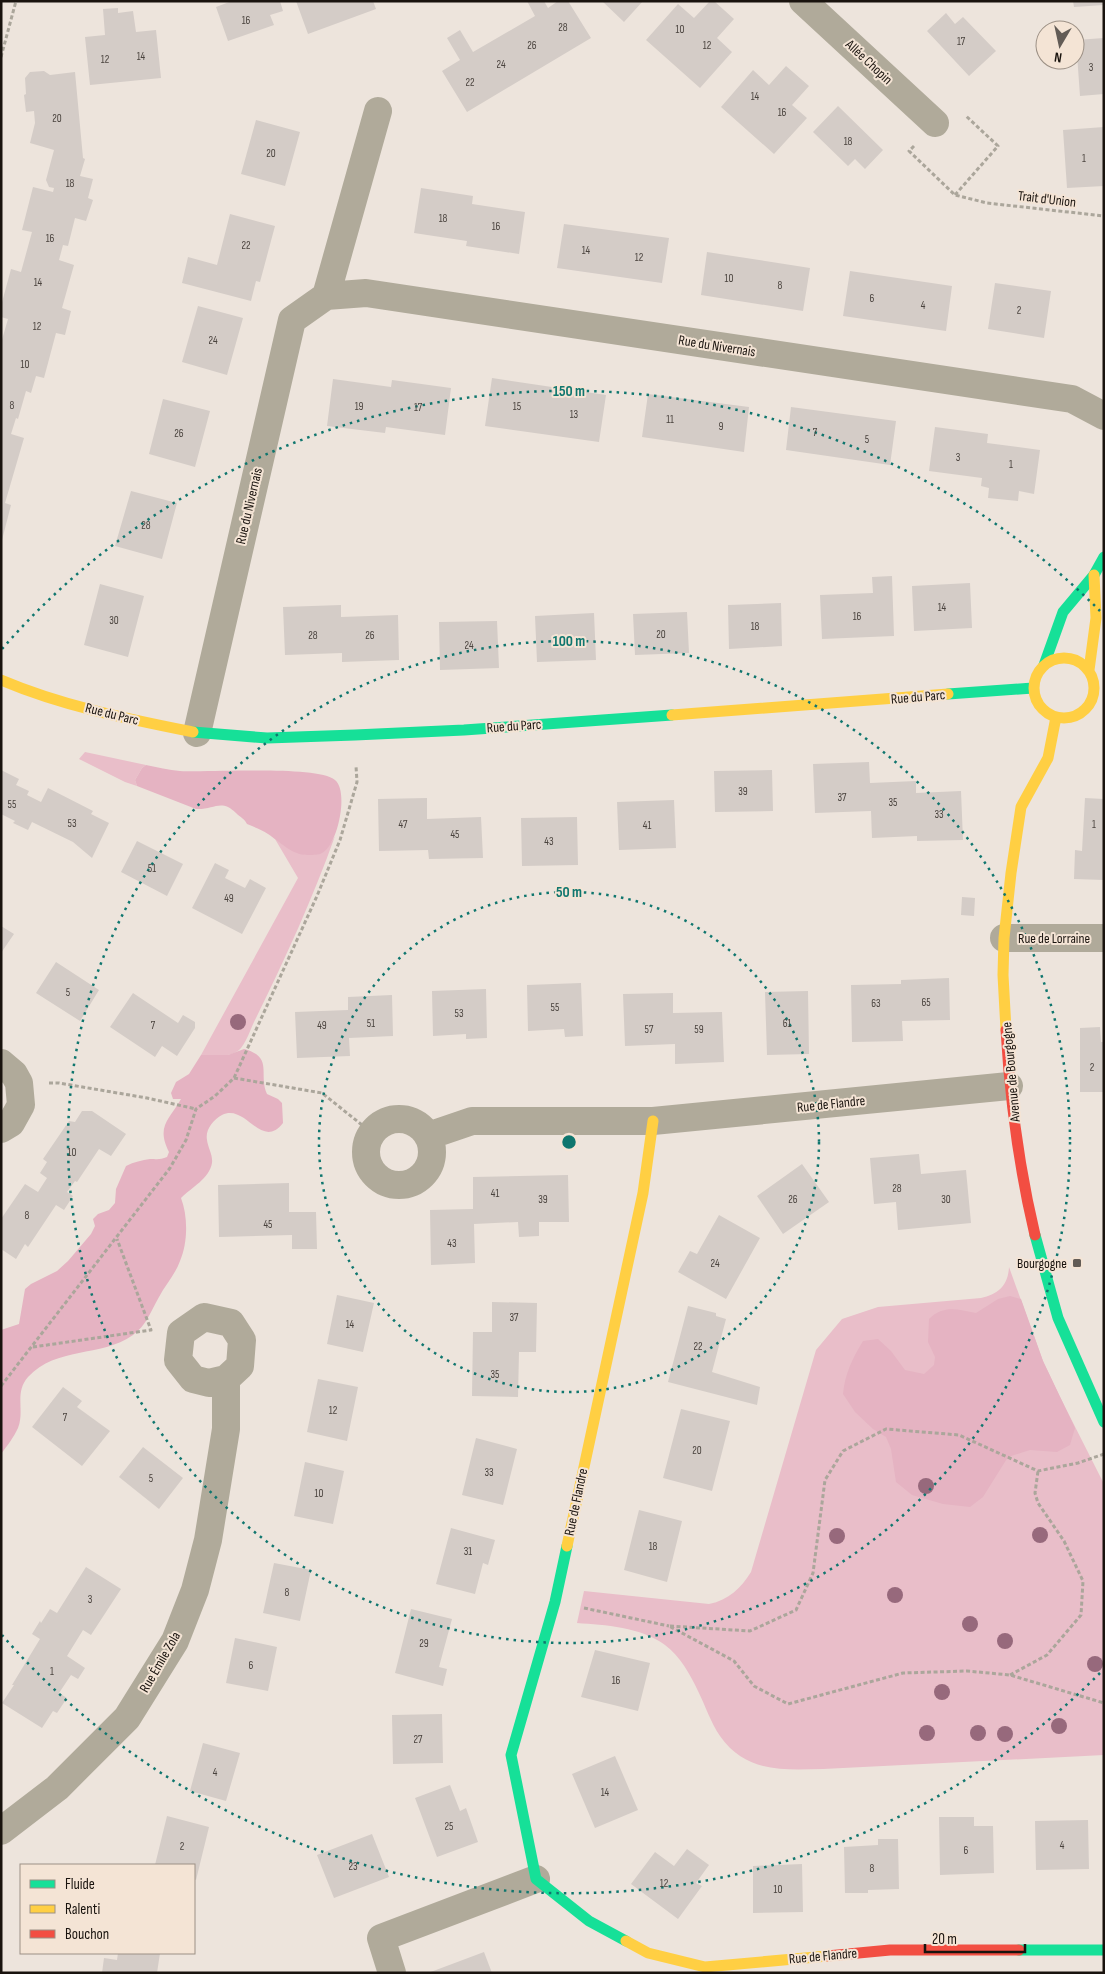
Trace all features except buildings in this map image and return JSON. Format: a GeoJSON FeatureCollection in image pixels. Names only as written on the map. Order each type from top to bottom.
{"type":"FeatureCollection","features":[{"type":"Feature","properties":{"kind":"street","name":"Allée Chopin"},"geometry":{"type":"LineString","coordinates":[[803,1],[935,123]]}},
{"type":"Feature","properties":{"kind":"street"},"geometry":{"type":"LineString","coordinates":[[326,296],[378,111]]}},
{"type":"Feature","properties":{"kind":"street","name":"Rue du Nivernais"},"geometry":{"type":"LineString","coordinates":[[197,733],[292,320],[326,296],[366,293],[1072,399],[1104,416]]}},
{"type":"Feature","properties":{"kind":"street"},"geometry":{"type":"LineString","coordinates":[[1044,665],[1063,612],[1094,575],[1104,556]]}},
{"type":"Feature","properties":{"kind":"street"},"geometry":{"type":"LineString","coordinates":[[1089,670],[1096,618],[1094,575]]}},
{"type":"Feature","properties":{"kind":"street"},"geometry":{"type":"LineString","coordinates":[[1059,658],[1076,659],[1089,670],[1099,692],[1081,713],[1067,718],[1056,717],[1043,709],[1034,695],[1038,671],[1044,665],[1059,658]]}},
{"type":"Feature","properties":{"kind":"street","name":"Rue du Parc"},"geometry":{"type":"LineString","coordinates":[[1,680],[31,693],[113,716],[197,733],[267,738],[355,736],[474,729],[1034,688]]}},
{"type":"Feature","properties":{"kind":"street","name":"Avenue de Bourgogne"},"geometry":{"type":"LineString","coordinates":[[1056,717],[1048,758],[1021,807],[1004,938],[1003,975],[1009,1086],[1027,1202],[1043,1267],[1058,1318],[1104,1422]]}},
{"type":"Feature","properties":{"kind":"street","name":"Rue de Lorraine"},"geometry":{"type":"LineString","coordinates":[[1004,938],[1104,938]]}},
{"type":"Feature","properties":{"kind":"street"},"geometry":{"type":"LineString","coordinates":[[1,1063],[14,1074],[19,1084],[21,1105],[11,1123],[1,1130]]}},
{"type":"Feature","properties":{"kind":"street","name":"Rue de Flandre"},"geometry":{"type":"LineString","coordinates":[[428,1136],[472,1121],[653,1121],[1009,1086]]}},
{"type":"Feature","properties":{"kind":"street"},"geometry":{"type":"LineString","coordinates":[[390,1120],[412,1121],[421,1127],[428,1136],[431,1146],[431,1157],[428,1167],[421,1176],[412,1182],[391,1184],[381,1180],[368,1164],[367,1142],[372,1132],[390,1120]]}},
{"type":"Feature","properties":{"kind":"street","name":"Rue de Flandre"},"geometry":{"type":"LineString","coordinates":[[653,1121],[643,1194],[555,1602],[511,1755],[536,1879],[589,1922],[648,1953],[705,1967],[890,1950],[1104,1950]]}},
{"type":"Feature","properties":{"kind":"street","name":"Rue Émile Zola"},"geometry":{"type":"LineString","coordinates":[[1,1831],[57,1788],[127,1718],[175,1641],[196,1590],[208,1540],[226,1429],[226,1379]]}},
{"type":"Feature","properties":{"kind":"street"},"geometry":{"type":"LineString","coordinates":[[392,1973],[381,1938],[536,1879]]}},
{"type":"Feature","properties":{"kind":"path"},"geometry":{"type":"LineString","coordinates":[[1,57],[16,1]]}},
{"type":"Feature","properties":{"kind":"path"},"geometry":{"type":"LineString","coordinates":[[951,103],[998,146],[954,195],[909,151],[951,103]]}},
{"type":"Feature","properties":{"kind":"path","name":"Trait d'Union"},"geometry":{"type":"LineString","coordinates":[[954,195],[987,203],[1104,216]]}},
{"type":"Feature","properties":{"kind":"path"},"geometry":{"type":"LineString","coordinates":[[1,1386],[117,1239],[170,1168],[186,1140],[196,1109],[215,1096],[234,1078],[317,896],[340,840],[357,782],[355,736]]}},
{"type":"Feature","properties":{"kind":"path"},"geometry":{"type":"LineString","coordinates":[[234,1078],[322,1092],[372,1132]]}},
{"type":"Feature","properties":{"kind":"path"},"geometry":{"type":"LineString","coordinates":[[19,1084],[59,1084],[147,1098],[196,1109]]}},
{"type":"Feature","properties":{"kind":"path"},"geometry":{"type":"LineString","coordinates":[[33,1347],[151,1330],[117,1239]]}},
{"type":"Feature","properties":{"kind":"path"},"geometry":{"type":"LineString","coordinates":[[555,1602],[669,1626],[750,1631],[796,1610],[812,1572],[825,1480],[844,1451],[886,1429],[959,1435],[1038,1471],[1078,1463],[1104,1454]]}},
{"type":"Feature","properties":{"kind":"path"},"geometry":{"type":"LineString","coordinates":[[1010,1675],[1047,1655],[1081,1614],[1084,1580],[1064,1541],[1038,1504],[1035,1493],[1038,1471]]}},
{"type":"Feature","properties":{"kind":"path"},"geometry":{"type":"LineString","coordinates":[[669,1626],[734,1661],[754,1686],[788,1704],[903,1673],[967,1671],[1010,1675],[1104,1703]]}},
{"type":"Feature","properties":{"kind":"shaded area"},"geometry":{"type":"Polygon","coordinates":[[[85,752],[146,765],[135,780],[137,786],[79,759],[85,752]]]}},
{"type":"Feature","properties":{"kind":"shaded area"},"geometry":{"type":"Polygon","coordinates":[[[146,765],[180,771],[285,771],[324,775],[335,780],[341,795],[340,818],[333,840],[328,848],[317,855],[296,853],[266,833],[247,824],[245,820],[226,806],[196,809],[137,786],[135,780],[146,765]]]}},
{"type":"Feature","properties":{"kind":"shaded area"},"geometry":{"type":"Polygon","coordinates":[[[335,836],[298,928],[243,1045],[238,1051],[229,1055],[201,1055],[298,878],[275,839],[291,850],[307,855],[322,851],[335,836]]]}},
{"type":"Feature","properties":{"kind":"shaded area"},"geometry":{"type":"Polygon","coordinates":[[[244,1049],[253,1052],[262,1061],[267,1094],[282,1103],[283,1123],[275,1130],[268,1132],[260,1130],[239,1115],[231,1113],[222,1115],[213,1122],[208,1129],[207,1136],[212,1160],[210,1169],[204,1178],[181,1198],[185,1213],[186,1230],[183,1254],[145,1323],[133,1335],[120,1342],[107,1347],[65,1356],[39,1367],[28,1377],[22,1389],[21,1415],[18,1428],[1,1454],[1,1330],[19,1324],[25,1289],[57,1271],[91,1234],[95,1226],[93,1219],[98,1214],[109,1210],[115,1203],[116,1189],[126,1166],[150,1159],[167,1157],[169,1152],[165,1143],[164,1129],[181,1099],[173,1099],[171,1093],[176,1082],[189,1074],[201,1055],[228,1055],[244,1049]]]}},
{"type":"Feature","properties":{"kind":"shaded area"},"geometry":{"type":"Polygon","coordinates":[[[1009,1267],[1043,1361],[1104,1484],[1104,1755],[823,1769],[780,1769],[766,1767],[741,1757],[720,1736],[688,1672],[675,1654],[665,1645],[645,1634],[622,1628],[577,1623],[584,1591],[709,1604],[723,1600],[734,1592],[751,1572],[816,1350],[842,1319],[878,1307],[981,1298],[1001,1288],[1007,1279],[1009,1267]]]}},
{"type":"Feature","properties":{"kind":"shaded area"},"geometry":{"type":"Polygon","coordinates":[[[1010,1296],[1021,1299],[1043,1361],[1075,1428],[1070,1445],[1057,1452],[1030,1450],[1008,1457],[983,1497],[970,1507],[943,1504],[912,1495],[896,1482],[891,1449],[886,1437],[873,1429],[855,1412],[843,1394],[845,1380],[852,1360],[863,1341],[878,1339],[891,1351],[905,1370],[924,1374],[934,1365],[935,1357],[928,1342],[929,1319],[940,1312],[951,1309],[976,1313],[998,1299],[1010,1296]]]}},
{"type":"Feature","properties":{"kind":"traffic: fast"},"geometry":{"type":"LineString","coordinates":[[1044,665],[1063,612],[1094,575],[1104,557]]}},
{"type":"Feature","properties":{"kind":"traffic: fast"},"geometry":{"type":"LineString","coordinates":[[948,694],[1033,688]]}},
{"type":"Feature","properties":{"kind":"traffic: fast"},"geometry":{"type":"LineString","coordinates":[[193,732],[267,738],[355,735],[464,730],[672,715]]}},
{"type":"Feature","properties":{"kind":"traffic: fast"},"geometry":{"type":"LineString","coordinates":[[1035,1235],[1058,1318],[1104,1422]]}},
{"type":"Feature","properties":{"kind":"traffic: fast"},"geometry":{"type":"LineString","coordinates":[[567,1546],[555,1602],[511,1755],[536,1879],[589,1921],[626,1941]]}},
{"type":"Feature","properties":{"kind":"traffic: fast"},"geometry":{"type":"LineString","coordinates":[[1019,1950],[1104,1950]]}},
{"type":"Feature","properties":{"kind":"traffic: slow"},"geometry":{"type":"LineString","coordinates":[[1089,670],[1096,618],[1094,575]]}},
{"type":"Feature","properties":{"kind":"traffic: slow"},"geometry":{"type":"LineString","coordinates":[[1058,658],[1070,658],[1081,663],[1089,671],[1094,682],[1094,688],[1092,700],[1081,713],[1070,718],[1058,718],[1047,713],[1039,705],[1034,694],[1034,682],[1039,671],[1047,663],[1058,658]]}},
{"type":"Feature","properties":{"kind":"traffic: slow"},"geometry":{"type":"LineString","coordinates":[[1,680],[71,704],[120,717],[193,732]]}},
{"type":"Feature","properties":{"kind":"traffic: slow"},"geometry":{"type":"LineString","coordinates":[[672,715],[948,694]]}},
{"type":"Feature","properties":{"kind":"traffic: slow"},"geometry":{"type":"LineString","coordinates":[[1006,1030],[1003,975],[1004,938],[1021,807],[1048,758],[1056,717]]}},
{"type":"Feature","properties":{"kind":"traffic: slow"},"geometry":{"type":"LineString","coordinates":[[567,1546],[643,1193],[653,1121]]}},
{"type":"Feature","properties":{"kind":"traffic: slow"},"geometry":{"type":"LineString","coordinates":[[626,1941],[648,1953],[705,1967],[827,1956]]}},
{"type":"Feature","properties":{"kind":"traffic: jam"},"geometry":{"type":"LineString","coordinates":[[1006,1030],[1016,1133],[1035,1235]]}},
{"type":"Feature","properties":{"kind":"traffic: jam"},"geometry":{"type":"LineString","coordinates":[[827,1956],[890,1950],[1019,1950]]}},
{"type":"Feature","properties":{"kind":"place","name":"Bourgogne"},"geometry":{"type":"Point","coordinates":[1077,1263]}}]}
